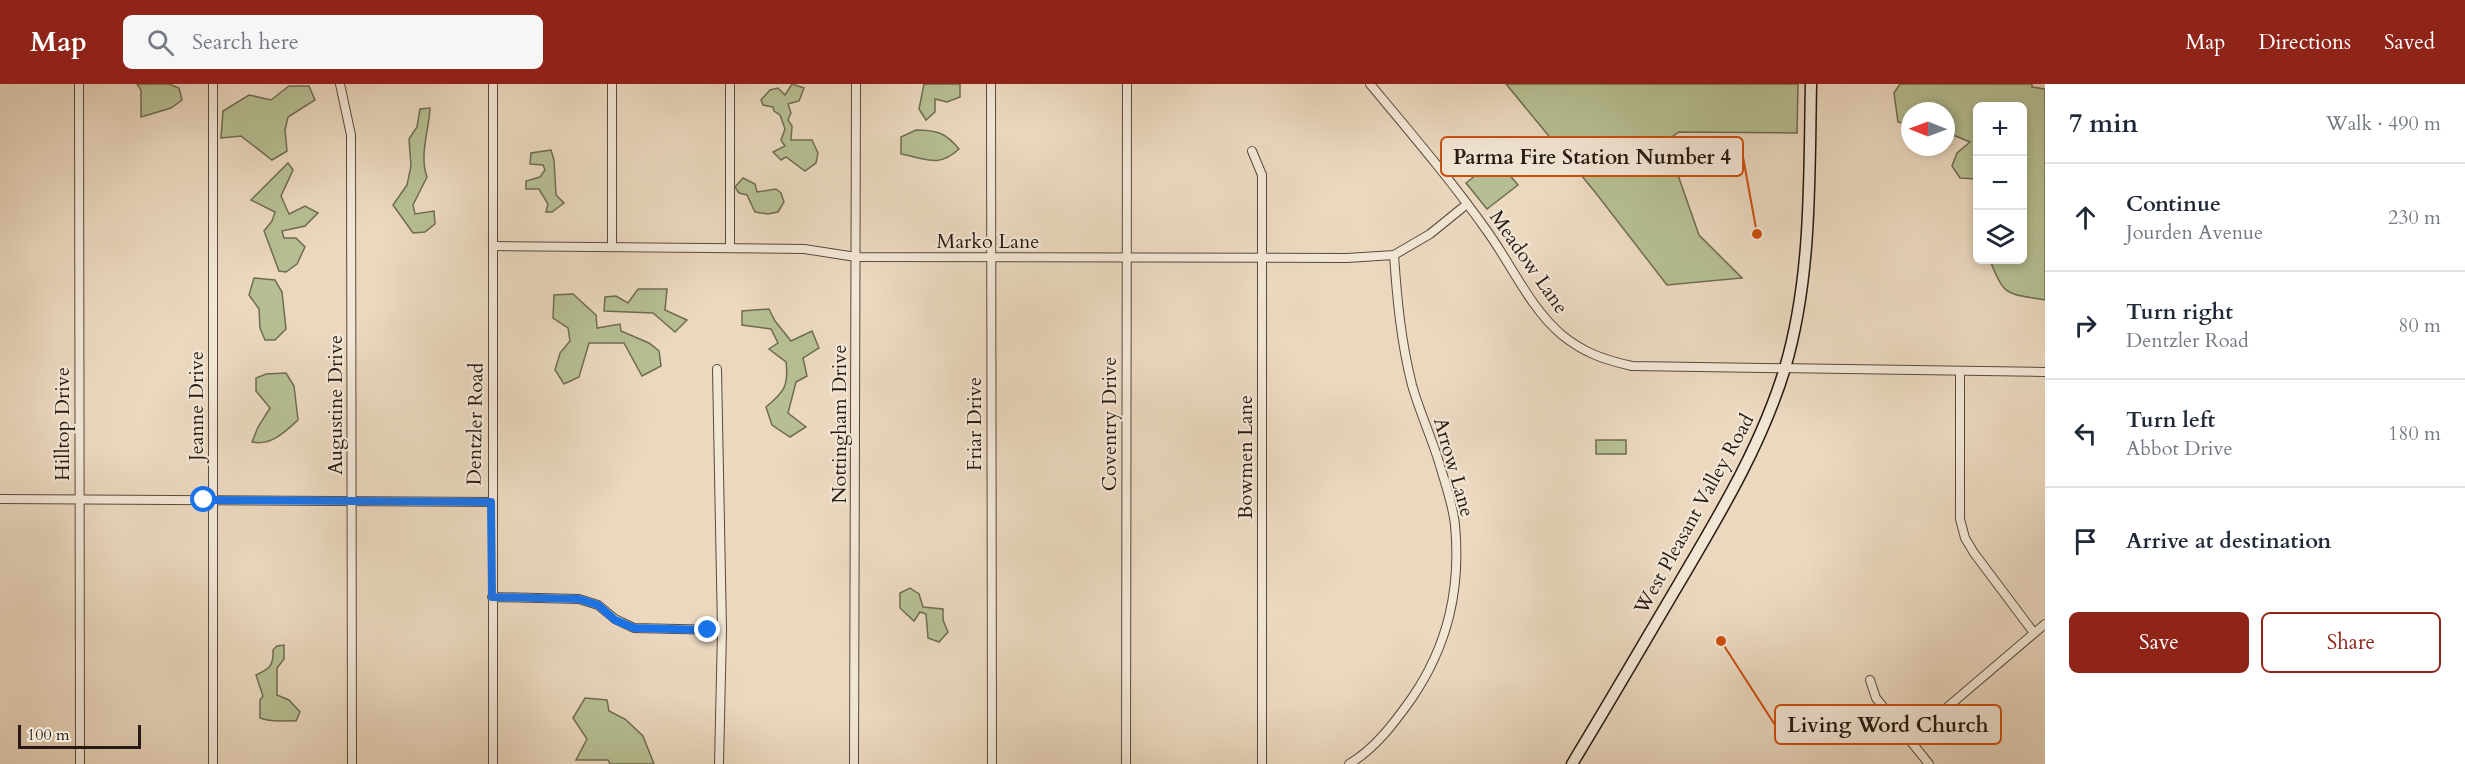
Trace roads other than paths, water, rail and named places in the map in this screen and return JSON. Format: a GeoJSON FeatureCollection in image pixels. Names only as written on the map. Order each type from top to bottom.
{"type":"FeatureCollection","features":[{"type":"Feature","properties":{"kind":"main road","name":"West Pleasant Valley Road"},"geometry":{"type":"LineString","coordinates":[[1572,764],[1712,528],[1761,436],[1785,368],[1797,316],[1807,246],[1811,84]]}},
{"type":"Feature","properties":{"kind":"street","name":"Hilltop Drive"},"geometry":{"type":"LineString","coordinates":[[79,84],[80,764]]}},
{"type":"Feature","properties":{"kind":"street","name":"Jeanne Drive"},"geometry":{"type":"LineString","coordinates":[[213,84],[213,764]]}},
{"type":"Feature","properties":{"kind":"street","name":"Augustine Drive"},"geometry":{"type":"LineString","coordinates":[[340,84],[351,135],[352,764]]}},
{"type":"Feature","properties":{"kind":"street","name":"Dentzler Road"},"geometry":{"type":"LineString","coordinates":[[493,84],[491,502],[493,764]]}},
{"type":"Feature","properties":{"kind":"street"},"geometry":{"type":"LineString","coordinates":[[612,84],[612,247]]}},
{"type":"Feature","properties":{"kind":"street"},"geometry":{"type":"LineString","coordinates":[[730,84],[730,247]]}},
{"type":"Feature","properties":{"kind":"street","name":"Nottingham Drive"},"geometry":{"type":"LineString","coordinates":[[854,764],[856,84]]}},
{"type":"Feature","properties":{"kind":"street","name":"Friar Drive"},"geometry":{"type":"LineString","coordinates":[[991,84],[992,764]]}},
{"type":"Feature","properties":{"kind":"street","name":"Coventry Drive"},"geometry":{"type":"LineString","coordinates":[[1126,764],[1127,84]]}},
{"type":"Feature","properties":{"kind":"street","name":"Meadow Lane"},"geometry":{"type":"LineString","coordinates":[[1370,84],[1467,204],[1538,307],[1560,333],[1580,348],[1602,360],[1632,366],[2045,372]]}},
{"type":"Feature","properties":{"kind":"street","name":"Bowmen Lane"},"geometry":{"type":"LineString","coordinates":[[1252,151],[1262,175],[1260,258],[1262,764]]}},
{"type":"Feature","properties":{"kind":"street","name":"Marko Lane"},"geometry":{"type":"LineString","coordinates":[[494,246],[804,249],[856,257],[1347,258],[1394,255],[1430,234],[1467,204]]}},
{"type":"Feature","properties":{"kind":"street","name":"Arrow Lane"},"geometry":{"type":"LineString","coordinates":[[1349,764],[1381,739],[1426,678],[1441,648],[1449,617],[1456,564],[1455,523],[1438,459],[1413,388],[1402,343],[1394,255]]}},
{"type":"Feature","properties":{"kind":"street"},"geometry":{"type":"LineString","coordinates":[[717,369],[722,630],[719,764]]}},
{"type":"Feature","properties":{"kind":"street"},"geometry":{"type":"LineString","coordinates":[[1960,372],[1960,519],[1965,538],[2034,633]]}},
{"type":"Feature","properties":{"kind":"street"},"geometry":{"type":"LineString","coordinates":[[0,499],[491,502]]}},
{"type":"Feature","properties":{"kind":"street"},"geometry":{"type":"LineString","coordinates":[[492,597],[579,599],[598,605],[615,620],[634,628],[722,630]]}},
{"type":"Feature","properties":{"kind":"street"},"geometry":{"type":"LineString","coordinates":[[1910,739],[2045,624]]}},
{"type":"Feature","properties":{"kind":"street"},"geometry":{"type":"LineString","coordinates":[[1870,680],[1876,698],[1929,764]]}},
{"type":"Feature","properties":{"kind":"place","name":"Parma Fire Station Number 4"},"geometry":{"type":"Point","coordinates":[1757,234]}},
{"type":"Feature","properties":{"kind":"place","name":"Living Word Church"},"geometry":{"type":"Point","coordinates":[1721,641]}}]}
